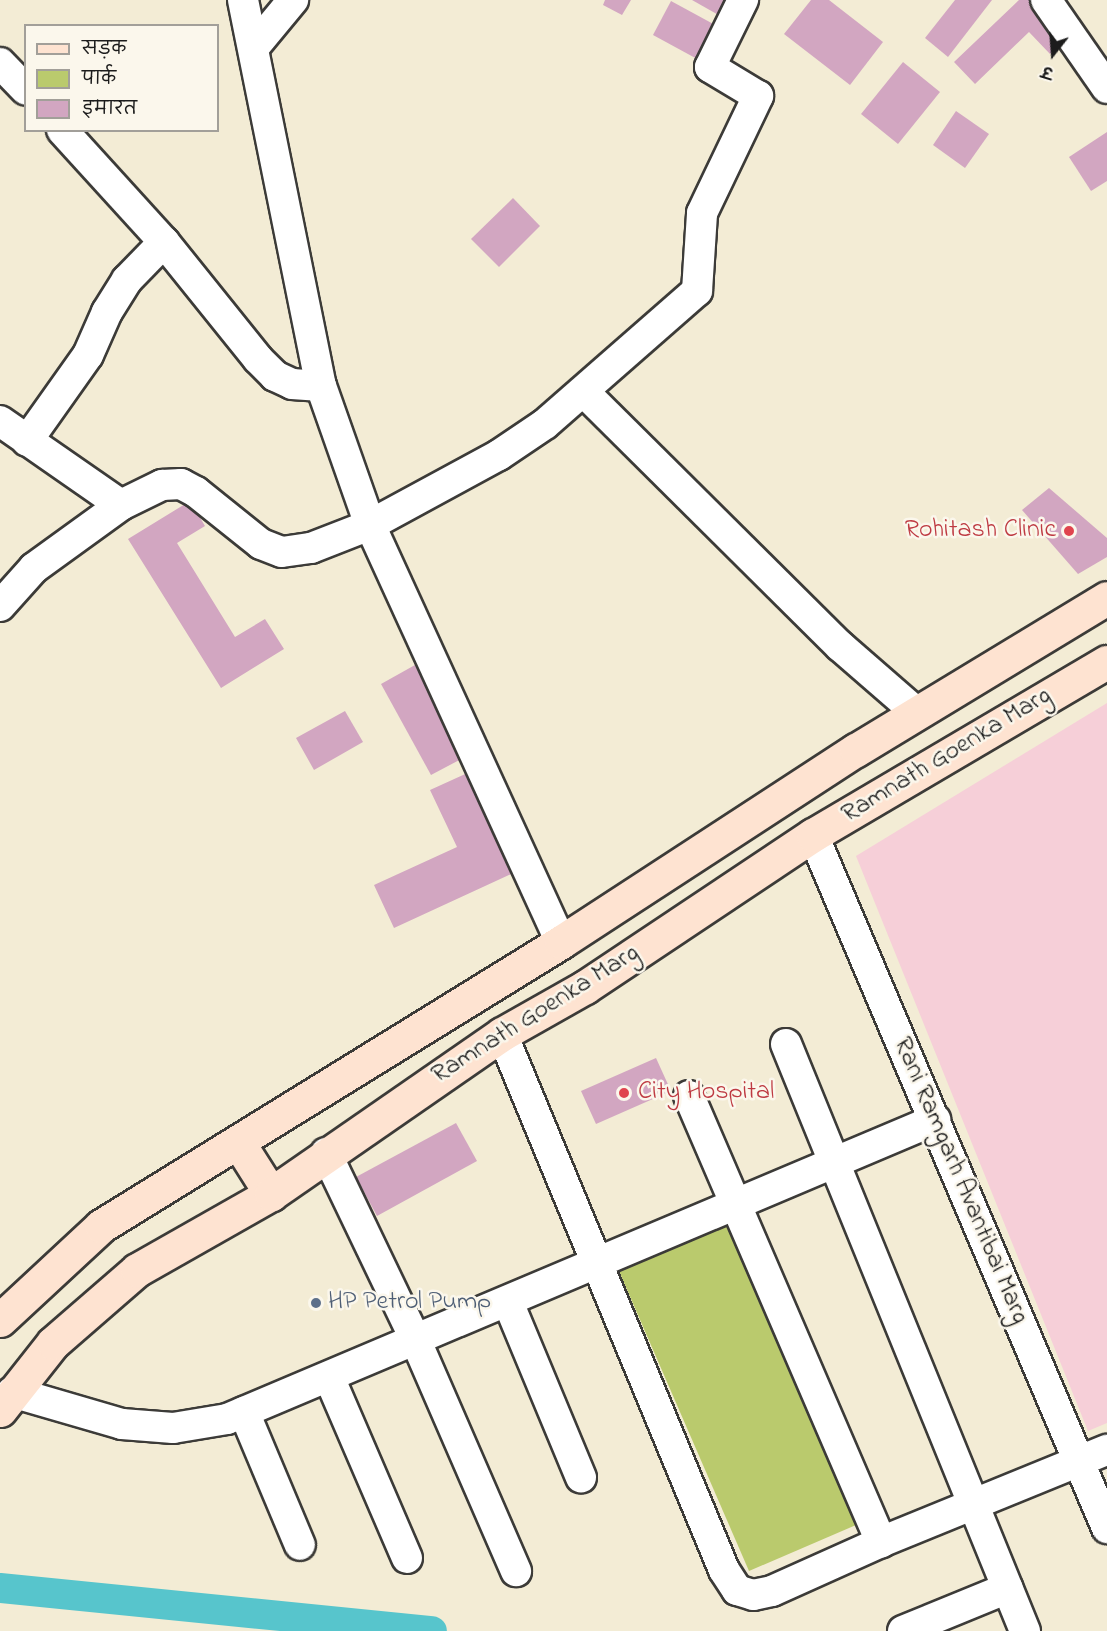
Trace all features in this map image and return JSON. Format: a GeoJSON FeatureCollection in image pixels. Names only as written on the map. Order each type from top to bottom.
{"type":"FeatureCollection","features":[{"type":"Feature","properties":{"kind":"street"},"geometry":{"type":"LineString","coordinates":[[243,0],[255,46],[321,386],[370,525],[561,942]]}},
{"type":"Feature","properties":{"kind":"street"},"geometry":{"type":"LineString","coordinates":[[255,46],[293,0]]}},
{"type":"Feature","properties":{"kind":"street"},"geometry":{"type":"LineString","coordinates":[[0,606],[34,568],[121,505],[162,486],[181,484],[261,544],[282,552],[310,548],[370,525],[499,455],[584,392],[697,291],[702,213],[758,96],[710,67],[743,0]]}},
{"type":"Feature","properties":{"kind":"street"},"geometry":{"type":"LineString","coordinates":[[1046,0],[1107,88]]}},
{"type":"Feature","properties":{"kind":"street"},"geometry":{"type":"LineString","coordinates":[[0,63],[24,88]]}},
{"type":"Feature","properties":{"kind":"street"},"geometry":{"type":"LineString","coordinates":[[64,132],[164,242],[275,376],[292,384],[321,386]]}},
{"type":"Feature","properties":{"kind":"street"},"geometry":{"type":"LineString","coordinates":[[27,441],[88,356],[107,312],[127,280],[164,242]]}},
{"type":"Feature","properties":{"kind":"street"},"geometry":{"type":"LineString","coordinates":[[584,392],[840,646],[917,713]]}},
{"type":"Feature","properties":{"kind":"street"},"geometry":{"type":"LineString","coordinates":[[0,421],[121,505]]}},
{"type":"Feature","properties":{"kind":"street","name":"Ramnath Goenka Marg"},"geometry":{"type":"LineString","coordinates":[[4,1307],[101,1226],[561,942],[917,713],[1107,598]]}},
{"type":"Feature","properties":{"kind":"street","name":"Ramnath Goenka Marg"},"geometry":{"type":"LineString","coordinates":[[6,1401],[53,1343],[137,1270],[271,1194],[326,1153],[502,1034],[585,987],[813,835],[1107,662]]}},
{"type":"Feature","properties":{"kind":"street","name":"Rani Ramgarh Avantibai Marg"},"geometry":{"type":"LineString","coordinates":[[813,835],[1107,1528]]}},
{"type":"Feature","properties":{"kind":"street"},"geometry":{"type":"LineString","coordinates":[[502,1034],[600,1264],[724,1570],[737,1590],[753,1595],[772,1591],[881,1542],[1107,1450]]}},
{"type":"Feature","properties":{"kind":"street"},"geometry":{"type":"LineString","coordinates":[[786,1044],[1025,1631]]}},
{"type":"Feature","properties":{"kind":"street"},"geometry":{"type":"LineString","coordinates":[[689,1096],[737,1201],[881,1542]]}},
{"type":"Feature","properties":{"kind":"street"},"geometry":{"type":"LineString","coordinates":[[6,1401],[122,1424],[173,1428],[227,1419],[600,1264],[737,1201],[934,1120]]}},
{"type":"Feature","properties":{"kind":"street"},"geometry":{"type":"LineString","coordinates":[[238,1142],[271,1194]]}},
{"type":"Feature","properties":{"kind":"street"},"geometry":{"type":"LineString","coordinates":[[326,1153],[416,1341],[516,1571]]}},
{"type":"Feature","properties":{"kind":"street"},"geometry":{"type":"LineString","coordinates":[[508,1302],[581,1477]]}},
{"type":"Feature","properties":{"kind":"street"},"geometry":{"type":"LineString","coordinates":[[329,1377],[407,1558]]}},
{"type":"Feature","properties":{"kind":"street"},"geometry":{"type":"LineString","coordinates":[[244,1413],[300,1545]]}},
{"type":"Feature","properties":{"kind":"street"},"geometry":{"type":"LineString","coordinates":[[903,1631],[1008,1588]]}},
{"type":"Feature","properties":{"kind":"shaded area"},"geometry":{"type":"Polygon","coordinates":[[[1107,703],[1107,1423],[1088,1431],[856,856],[1107,703]]]}},
{"type":"Feature","properties":{"kind":"green space"},"geometry":{"type":"Polygon","coordinates":[[[731,1220],[863,1522],[749,1571],[618,1269],[731,1220]]]}},
{"type":"Feature","properties":{"kind":"building"},"geometry":{"type":"Polygon","coordinates":[[[605,0],[631,0],[622,15],[603,5],[605,0]]]}},
{"type":"Feature","properties":{"kind":"building"},"geometry":{"type":"Polygon","coordinates":[[[692,0],[732,0],[722,17],[692,0]]]}},
{"type":"Feature","properties":{"kind":"building"},"geometry":{"type":"Polygon","coordinates":[[[811,0],[829,0],[883,42],[850,85],[784,34],[811,0]]]}},
{"type":"Feature","properties":{"kind":"building"},"geometry":{"type":"Polygon","coordinates":[[[955,0],[992,0],[948,57],[925,38],[955,0]]]}},
{"type":"Feature","properties":{"kind":"building"},"geometry":{"type":"Polygon","coordinates":[[[1019,0],[1030,0],[1067,38],[1050,54],[1029,32],[975,84],[954,62],[1019,0]]]}},
{"type":"Feature","properties":{"kind":"building"},"geometry":{"type":"Polygon","coordinates":[[[671,1],[717,26],[699,60],[653,35],[671,1]]]}},
{"type":"Feature","properties":{"kind":"building"},"geometry":{"type":"Polygon","coordinates":[[[903,62],[940,92],[898,144],[861,114],[903,62]]]}},
{"type":"Feature","properties":{"kind":"building"},"geometry":{"type":"Polygon","coordinates":[[[956,111],[989,134],[965,168],[933,145],[956,111]]]}},
{"type":"Feature","properties":{"kind":"building"},"geometry":{"type":"Polygon","coordinates":[[[1107,132],[1107,181],[1091,191],[1069,157],[1107,132]]]}},
{"type":"Feature","properties":{"kind":"building"},"geometry":{"type":"Polygon","coordinates":[[[513,198],[540,226],[499,267],[471,239],[513,198]]]}},
{"type":"Feature","properties":{"kind":"building"},"geometry":{"type":"Polygon","coordinates":[[[1049,488],[1107,538],[1107,557],[1078,574],[1022,510],[1049,488]]]}},
{"type":"Feature","properties":{"kind":"building"},"geometry":{"type":"Polygon","coordinates":[[[190,501],[205,526],[177,543],[235,637],[265,619],[284,649],[221,688],[128,539],[190,501]]]}},
{"type":"Feature","properties":{"kind":"building"},"geometry":{"type":"Polygon","coordinates":[[[415,665],[465,757],[431,775],[381,684],[415,665]]]}},
{"type":"Feature","properties":{"kind":"building"},"geometry":{"type":"Polygon","coordinates":[[[345,711],[363,742],[314,770],[296,738],[345,711]]]}},
{"type":"Feature","properties":{"kind":"building"},"geometry":{"type":"Polygon","coordinates":[[[474,770],[520,870],[394,928],[374,885],[457,847],[430,790],[474,770]]]}},
{"type":"Feature","properties":{"kind":"building"},"geometry":{"type":"Polygon","coordinates":[[[656,1058],[671,1091],[596,1124],[581,1091],[656,1058]]]}},
{"type":"Feature","properties":{"kind":"building"},"geometry":{"type":"Polygon","coordinates":[[[456,1123],[477,1161],[377,1216],[356,1177],[456,1123]]]}},
{"type":"Feature","properties":{"kind":"waterway"},"geometry":{"type":"LineString","coordinates":[[0,1588],[432,1631]]}},
{"type":"Feature","properties":{"kind":"place","name":"Rohitash Clinic"},"geometry":{"type":"Point","coordinates":[1069,531]}},
{"type":"Feature","properties":{"kind":"place","name":"City Hospital"},"geometry":{"type":"Point","coordinates":[624,1093]}},
{"type":"Feature","properties":{"kind":"place","name":"HP Petrol Pump"},"geometry":{"type":"Point","coordinates":[316,1303]}}]}
